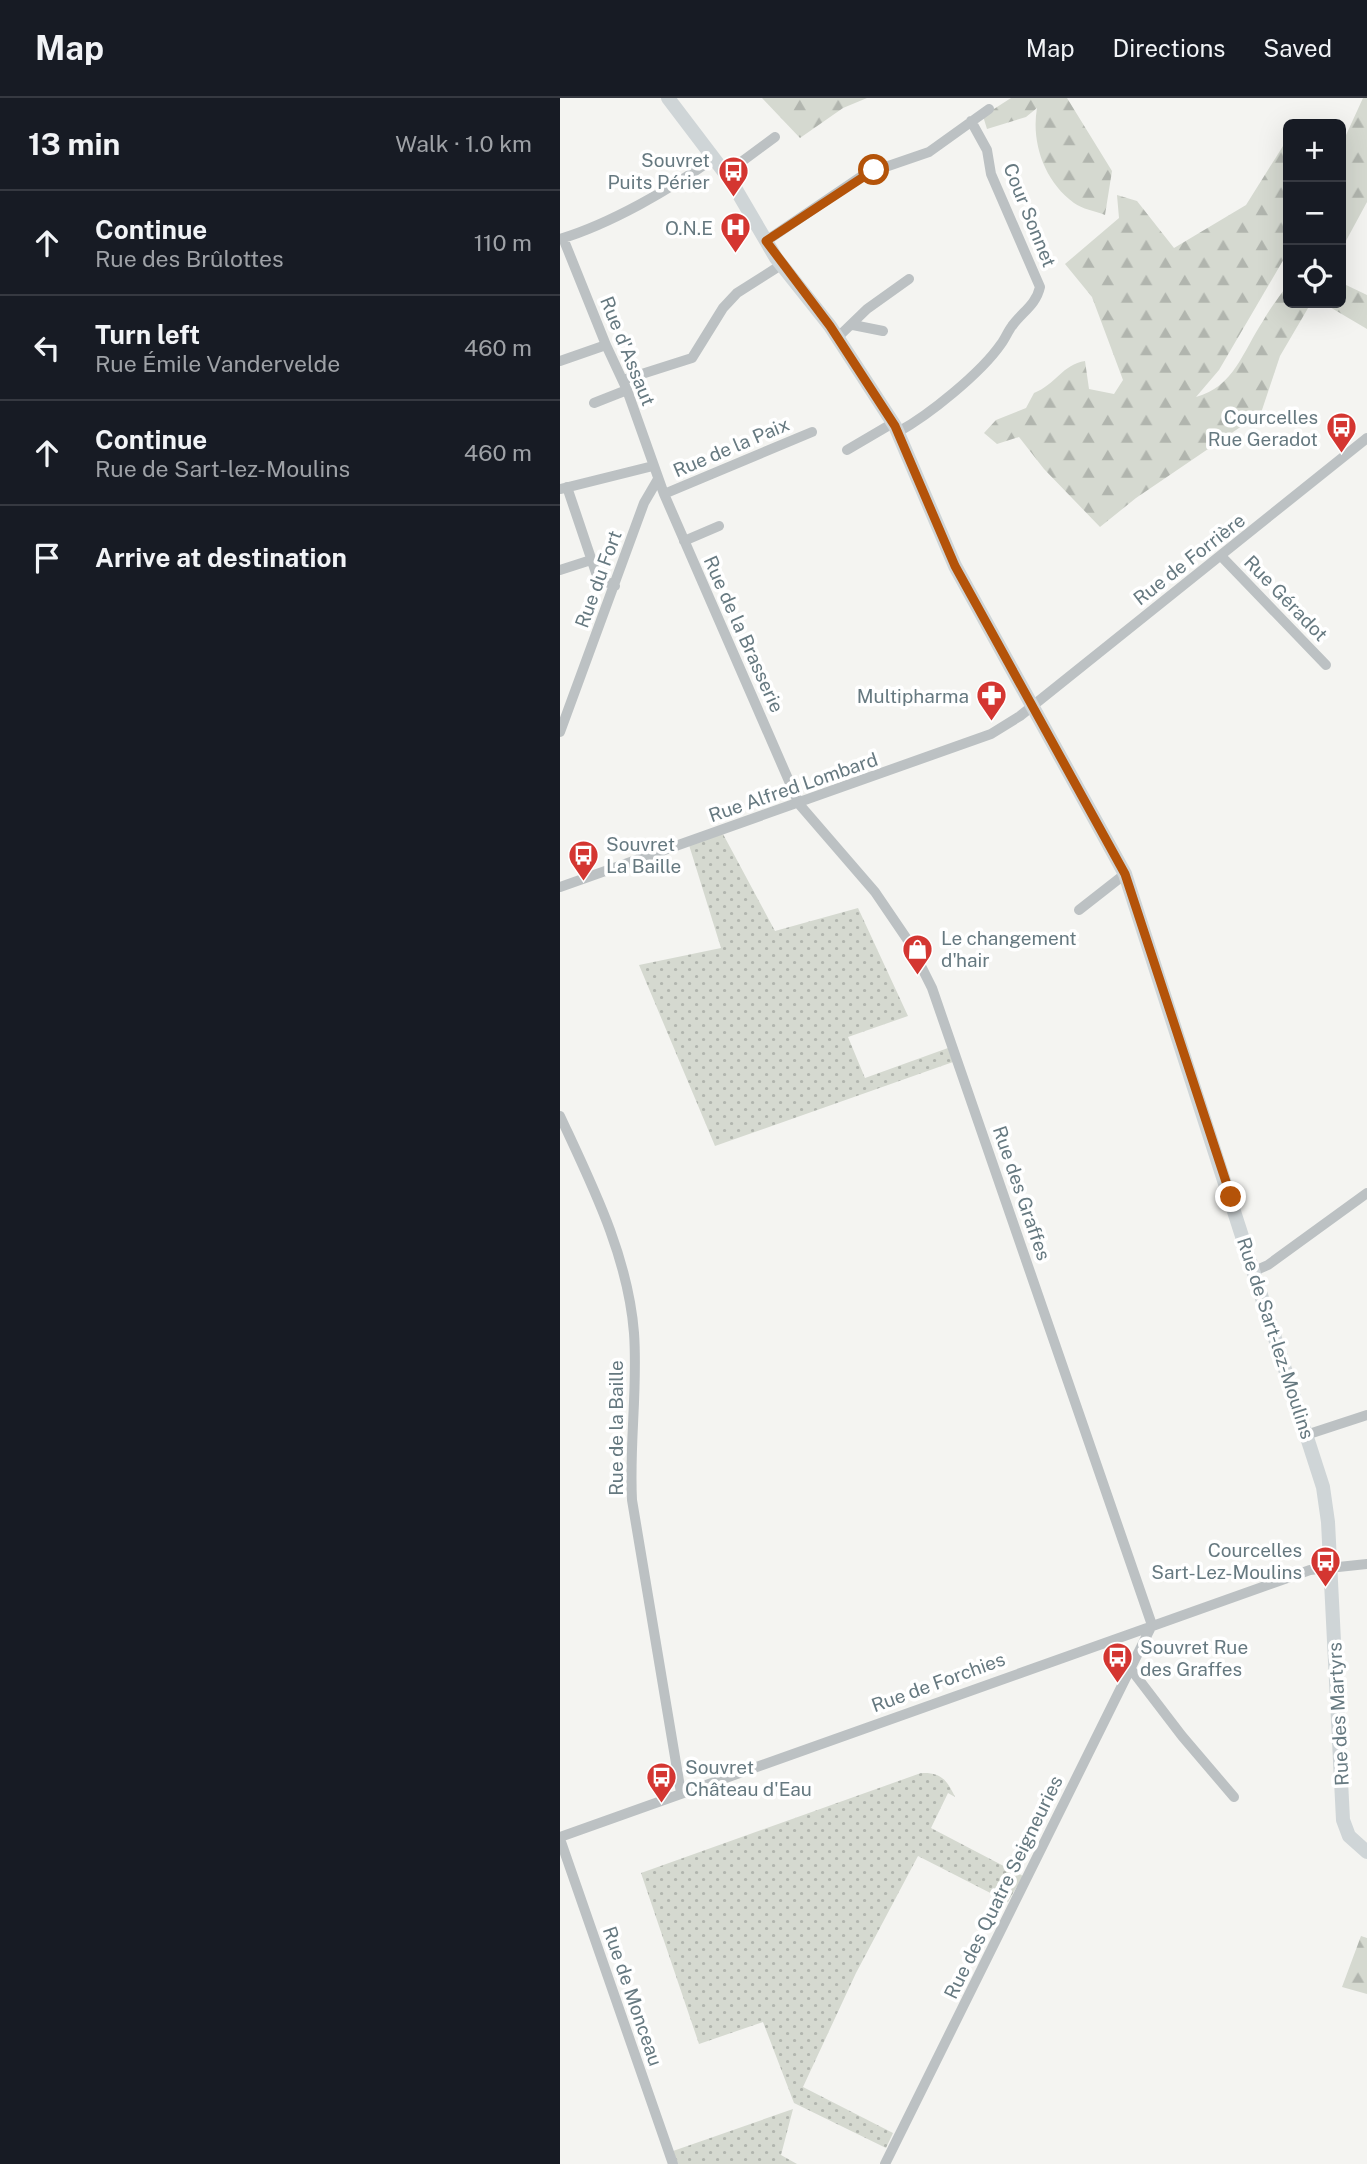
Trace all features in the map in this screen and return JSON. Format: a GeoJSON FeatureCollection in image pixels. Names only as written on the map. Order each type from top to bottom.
{"type":"FeatureCollection","features":[{"type":"Feature","properties":{"kind":"main road","name":"Rue de Sart-lez-Moulins"},"geometry":{"type":"LineString","coordinates":[[668,98],[725,174],[781,265],[837,338],[896,427],[955,566],[1125,874],[1323,1487],[1330,1567]]}},
{"type":"Feature","properties":{"kind":"main road","name":"Rue des Martyrs"},"geometry":{"type":"LineString","coordinates":[[1330,1567],[1344,1823],[1354,1842],[1367,1852]]}},
{"type":"Feature","properties":{"kind":"street"},"geometry":{"type":"LineString","coordinates":[[766,241],[859,178],[884,166],[929,152],[989,109]]}},
{"type":"Feature","properties":{"kind":"street","name":"Cour Sonnet"},"geometry":{"type":"LineString","coordinates":[[847,450],[932,410],[978,371],[1012,325],[1038,298],[1040,287],[991,174],[987,149],[971,121]]}},
{"type":"Feature","properties":{"kind":"street"},"geometry":{"type":"LineString","coordinates":[[725,174],[775,137]]}},
{"type":"Feature","properties":{"kind":"street"},"geometry":{"type":"LineString","coordinates":[[562,238],[628,209],[713,158]]}},
{"type":"Feature","properties":{"kind":"street","name":"Rue d'Assaut"},"geometry":{"type":"LineString","coordinates":[[562,238],[625,385],[658,479]]}},
{"type":"Feature","properties":{"kind":"street"},"geometry":{"type":"LineString","coordinates":[[594,403],[625,385],[692,358],[723,308],[737,293],[781,265]]}},
{"type":"Feature","properties":{"kind":"street"},"geometry":{"type":"LineString","coordinates":[[837,338],[853,326],[867,309],[909,279]]}},
{"type":"Feature","properties":{"kind":"street"},"geometry":{"type":"LineString","coordinates":[[853,326],[883,331]]}},
{"type":"Feature","properties":{"kind":"street"},"geometry":{"type":"LineString","coordinates":[[560,361],[606,345]]}},
{"type":"Feature","properties":{"kind":"street","name":"Rue de la Paix"},"geometry":{"type":"LineString","coordinates":[[664,494],[813,432]]}},
{"type":"Feature","properties":{"kind":"street","name":"Rue de Forrière"},"geometry":{"type":"LineString","coordinates":[[1031,707],[1367,438]]}},
{"type":"Feature","properties":{"kind":"street"},"geometry":{"type":"LineString","coordinates":[[615,586],[601,579],[591,560],[564,488],[653,466]]}},
{"type":"Feature","properties":{"kind":"street","name":"Rue de la Brasserie"},"geometry":{"type":"LineString","coordinates":[[658,479],[799,804]]}},
{"type":"Feature","properties":{"kind":"street","name":"Rue du Fort"},"geometry":{"type":"LineString","coordinates":[[560,732],[644,503],[658,479]]}},
{"type":"Feature","properties":{"kind":"street"},"geometry":{"type":"LineString","coordinates":[[684,541],[719,526]]}},
{"type":"Feature","properties":{"kind":"street","name":"Rue Géradot"},"geometry":{"type":"LineString","coordinates":[[1221,556],[1326,665]]}},
{"type":"Feature","properties":{"kind":"street"},"geometry":{"type":"LineString","coordinates":[[560,570],[591,560]]}},
{"type":"Feature","properties":{"kind":"street","name":"Rue Alfred Lombard"},"geometry":{"type":"LineString","coordinates":[[560,887],[967,745],[991,734],[1031,707]]}},
{"type":"Feature","properties":{"kind":"street","name":"Rue des Graffes"},"geometry":{"type":"LineString","coordinates":[[799,804],[875,892],[909,942],[932,988],[1152,1625]]}},
{"type":"Feature","properties":{"kind":"street"},"geometry":{"type":"LineString","coordinates":[[1079,910],[1125,874]]}},
{"type":"Feature","properties":{"kind":"street","name":"Rue de la Baille"},"geometry":{"type":"LineString","coordinates":[[560,1116],[617,1248],[629,1296],[634,1366],[630,1468],[632,1500],[681,1793]]}},
{"type":"Feature","properties":{"kind":"street"},"geometry":{"type":"LineString","coordinates":[[1254,1271],[1268,1265],[1367,1194]]}},
{"type":"Feature","properties":{"kind":"street"},"geometry":{"type":"LineString","coordinates":[[1307,1435],[1367,1415]]}},
{"type":"Feature","properties":{"kind":"street","name":"Rue de Forchies"},"geometry":{"type":"LineString","coordinates":[[560,1838],[1310,1570],[1367,1564]]}},
{"type":"Feature","properties":{"kind":"street","name":"Rue des Quatre Seigneuries"},"geometry":{"type":"LineString","coordinates":[[885,2164],[1152,1625]]}},
{"type":"Feature","properties":{"kind":"street"},"geometry":{"type":"LineString","coordinates":[[1130,1668],[1182,1737],[1234,1797]]}},
{"type":"Feature","properties":{"kind":"street","name":"Rue de Monceau"},"geometry":{"type":"LineString","coordinates":[[560,1838],[673,2164]]}},
{"type":"Feature","properties":{"kind":"green space"},"geometry":{"type":"Polygon","coordinates":[[[762,98],[867,98],[843,108],[800,138],[762,98]]]}},
{"type":"Feature","properties":{"kind":"green space"},"geometry":{"type":"Polygon","coordinates":[[[1011,98],[1067,98],[1112,171],[1105,215],[1077,205],[1055,184],[1038,147],[1037,108],[1026,117],[987,129],[983,116],[1011,98]]]}},
{"type":"Feature","properties":{"kind":"green space"},"geometry":{"type":"Polygon","coordinates":[[[1363,98],[1367,98],[1367,202],[1346,241],[1346,182],[1346,135],[1363,98]]]}},
{"type":"Feature","properties":{"kind":"green space"},"geometry":{"type":"Polygon","coordinates":[[[1283,146],[1283,261],[1219,370],[1196,397],[1220,385],[1229,376],[1283,291],[1283,308],[1308,308],[1280,356],[1261,413],[1136,498],[1100,527],[1044,469],[1019,437],[997,444],[984,433],[996,420],[1026,408],[1034,393],[1077,363],[1085,361],[1089,389],[1114,394],[1123,380],[1092,297],[1065,264],[1119,218],[1117,195],[1137,201],[1174,248],[1246,205],[1283,146]]]}},
{"type":"Feature","properties":{"kind":"green space"},"geometry":{"type":"Polygon","coordinates":[[[1346,285],[1367,295],[1367,329],[1331,308],[1346,308],[1346,285]]]}},
{"type":"Feature","properties":{"kind":"green space"},"geometry":{"type":"Polygon","coordinates":[[[723,834],[775,931],[858,908],[908,1016],[848,1037],[865,1078],[948,1048],[953,1062],[715,1146],[639,965],[721,948],[689,845],[723,834]]]}},
{"type":"Feature","properties":{"kind":"green space"},"geometry":{"type":"Polygon","coordinates":[[[921,1773],[942,1778],[955,1797],[948,1793],[931,1828],[1023,1876],[1008,1902],[918,1856],[856,1973],[803,2087],[893,2133],[886,2148],[794,2103],[763,2022],[699,2044],[641,1873],[921,1773]]]}},
{"type":"Feature","properties":{"kind":"green space"},"geometry":{"type":"Polygon","coordinates":[[[1361,1936],[1367,1938],[1367,1994],[1342,1987],[1361,1936]]]}},
{"type":"Feature","properties":{"kind":"green space"},"geometry":{"type":"Polygon","coordinates":[[[793,2109],[781,2155],[797,2164],[678,2164],[673,2151],[793,2109]]]}},
{"type":"Feature","properties":{"kind":"place","name":"Souvret Puits Périer"},"geometry":{"type":"Point","coordinates":[733,198]}},
{"type":"Feature","properties":{"kind":"place","name":"O.N.E"},"geometry":{"type":"Point","coordinates":[736,255]}},
{"type":"Feature","properties":{"kind":"place","name":"Courcelles Rue Geradot"},"geometry":{"type":"Point","coordinates":[1341,455]}},
{"type":"Feature","properties":{"kind":"place","name":"Multipharma"},"geometry":{"type":"Point","coordinates":[992,723]}},
{"type":"Feature","properties":{"kind":"place","name":"Souvret La Baille"},"geometry":{"type":"Point","coordinates":[583,882]}},
{"type":"Feature","properties":{"kind":"place","name":"Le changement d'hair"},"geometry":{"type":"Point","coordinates":[918,976]}},
{"type":"Feature","properties":{"kind":"place","name":"Courcelles Sart-Lez-Moulins"},"geometry":{"type":"Point","coordinates":[1325,1588]}},
{"type":"Feature","properties":{"kind":"place","name":"Souvret Rue des Graffes"},"geometry":{"type":"Point","coordinates":[1117,1685]}},
{"type":"Feature","properties":{"kind":"place","name":"Souvret Château d'Eau"},"geometry":{"type":"Point","coordinates":[662,1805]}},
{"type":"Feature","properties":{"kind":"route"},"geometry":{"type":"LineString","coordinates":[[874,170],[766,241],[781,265],[830,326],[895,426],[955,566],[1125,874],[1231,1197]]}}]}
